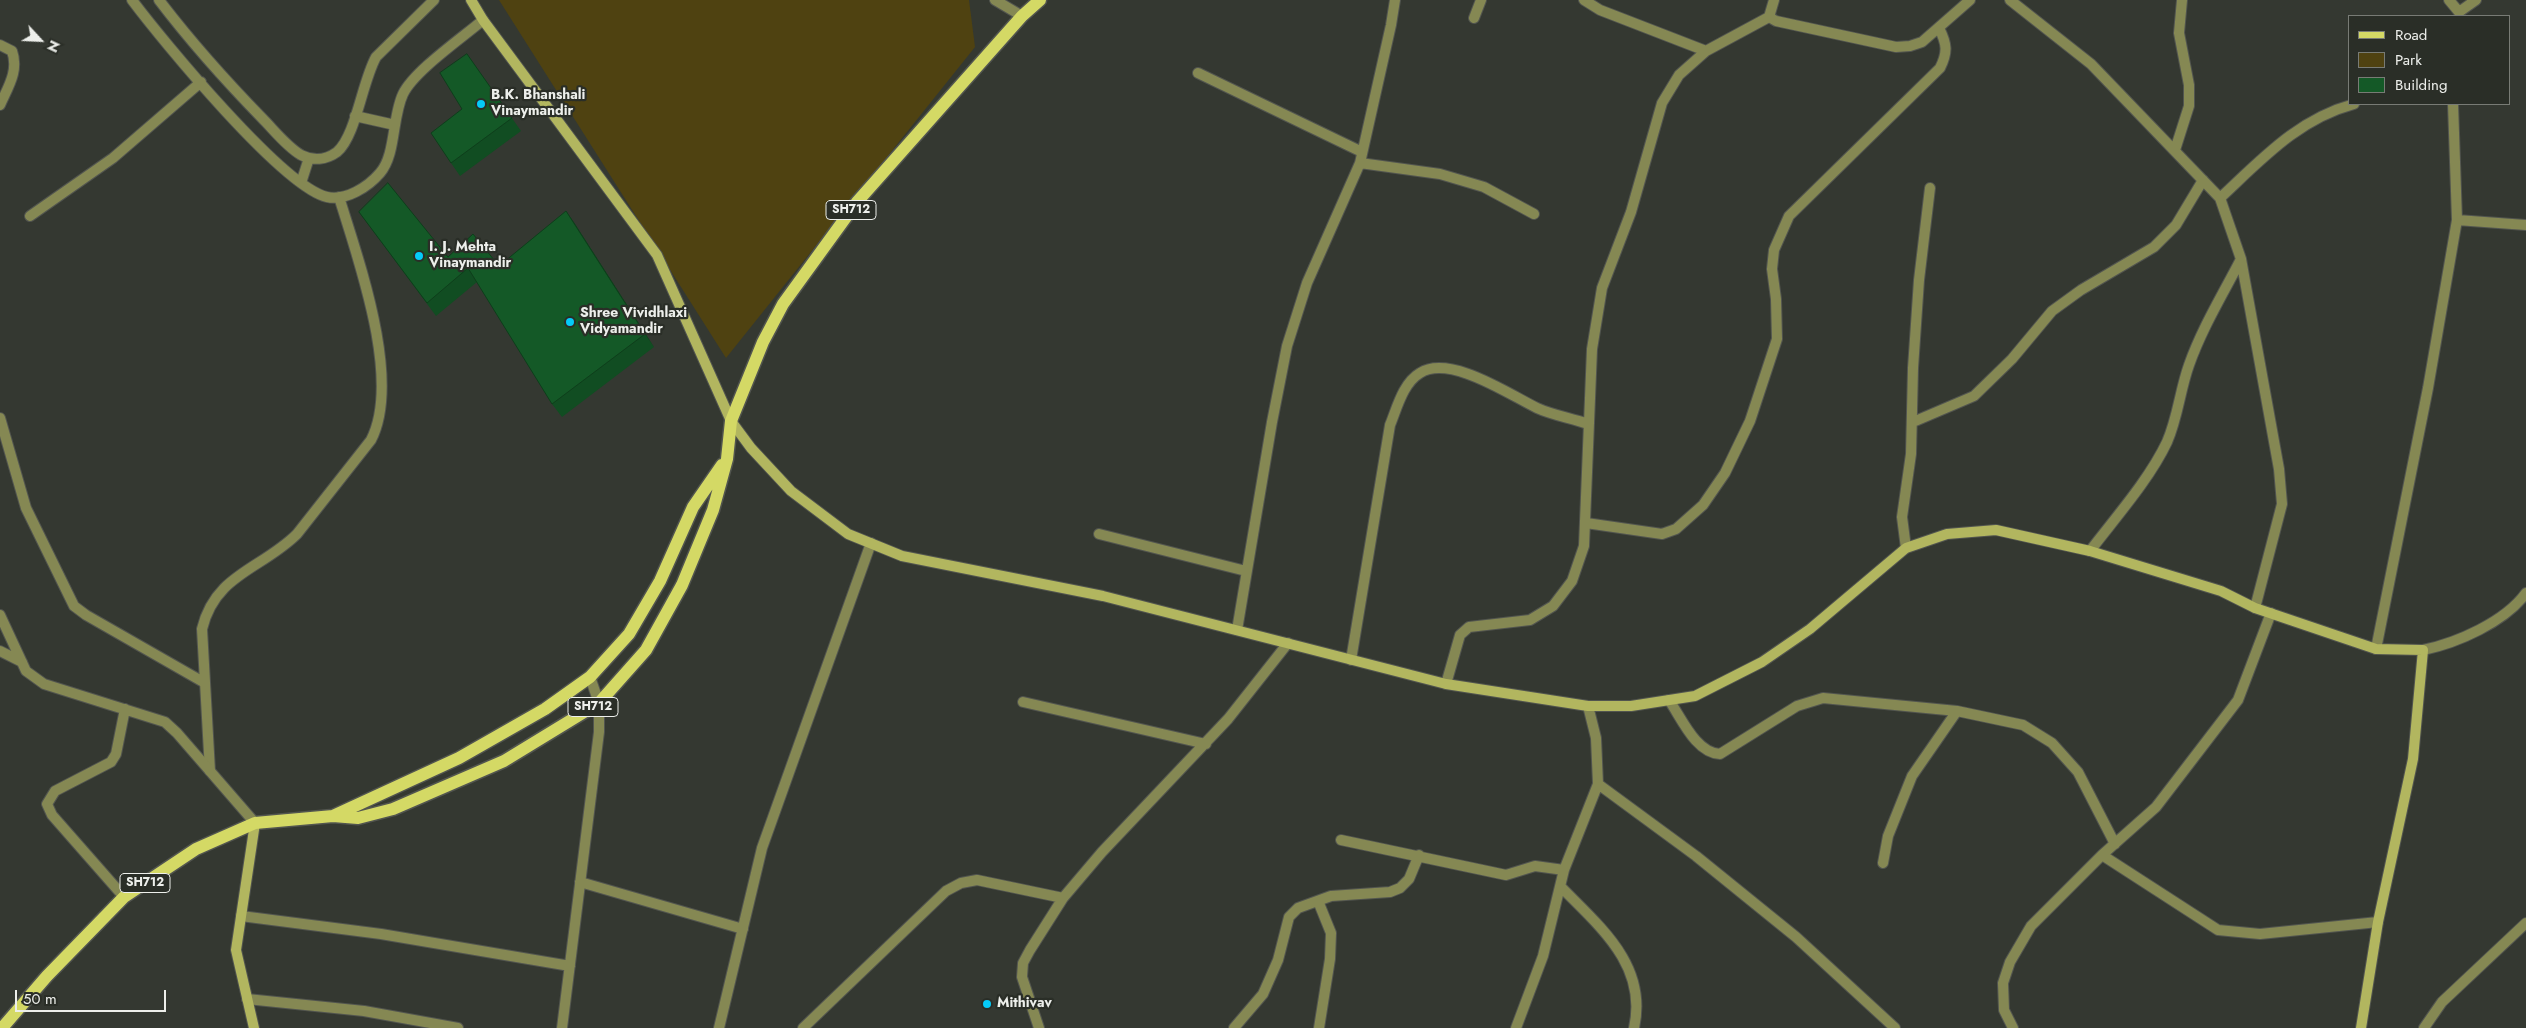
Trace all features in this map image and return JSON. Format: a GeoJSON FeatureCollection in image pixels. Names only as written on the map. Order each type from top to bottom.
{"type":"FeatureCollection","features":[{"type":"Feature","properties":{"kind":"main road","name":"SH712"},"geometry":{"type":"LineString","coordinates":[[2,1028],[47,976],[124,897],[196,849],[255,823],[333,816],[358,818],[392,809],[434,793],[504,761],[599,703],[646,650],[682,584],[714,510],[727,459],[731,421],[763,342],[783,304],[857,202],[1022,16],[1040,0]]}},
{"type":"Feature","properties":{"kind":"main road","name":"SH712"},"geometry":{"type":"LineString","coordinates":[[333,816],[459,758],[545,709],[590,677],[629,634],[660,581],[693,507],[727,459]]}},
{"type":"Feature","properties":{"kind":"street"},"geometry":{"type":"LineString","coordinates":[[132,0],[201,82],[276,163],[301,183],[322,195],[339,197],[362,189],[380,173],[387,159],[398,106],[410,82],[483,20]]}},
{"type":"Feature","properties":{"kind":"street"},"geometry":{"type":"LineString","coordinates":[[159,0],[231,86],[290,146],[309,158],[320,159],[329,157],[339,150],[348,135],[370,68],[376,57],[434,0]]}},
{"type":"Feature","properties":{"kind":"street"},"geometry":{"type":"LineString","coordinates":[[471,0],[483,20],[657,255],[731,421],[752,448],[791,490],[848,534],[902,556],[1102,596],[1446,684],[1588,706],[1631,706],[1696,696],[1762,662],[1810,629],[1906,548],[1947,534],[1996,530],[2090,552],[2221,591],[2254,608],[2376,649],[2423,650],[2452,644],[2516,607],[2526,593]]}},
{"type":"Feature","properties":{"kind":"street"},"geometry":{"type":"LineString","coordinates":[[995,0],[1022,16]]}},
{"type":"Feature","properties":{"kind":"street"},"geometry":{"type":"LineString","coordinates":[[1237,630],[1287,346],[1307,283],[1360,163],[1392,24],[1394,0]]}},
{"type":"Feature","properties":{"kind":"street"},"geometry":{"type":"LineString","coordinates":[[1474,18],[1480,0]]}},
{"type":"Feature","properties":{"kind":"street"},"geometry":{"type":"LineString","coordinates":[[1584,0],[1600,10],[1706,51]]}},
{"type":"Feature","properties":{"kind":"street"},"geometry":{"type":"LineString","coordinates":[[1446,684],[1460,635],[1469,627],[1530,620],[1553,606],[1572,581],[1580,563],[1586,523],[1592,349],[1602,288],[1631,212],[1662,103],[1679,75],[1706,51],[1769,17],[1774,0]]}},
{"type":"Feature","properties":{"kind":"street"},"geometry":{"type":"LineString","coordinates":[[1769,17],[1776,21],[1896,47],[1922,42],[1970,0]]}},
{"type":"Feature","properties":{"kind":"street"},"geometry":{"type":"LineString","coordinates":[[2010,0],[2091,64],[2220,198],[2242,259],[2279,469],[2282,504],[2254,608]]}},
{"type":"Feature","properties":{"kind":"street"},"geometry":{"type":"LineString","coordinates":[[2175,150],[2189,99],[2189,85],[2179,33],[2182,0]]}},
{"type":"Feature","properties":{"kind":"street"},"geometry":{"type":"LineString","coordinates":[[2449,0],[2458,14],[2476,0]]}},
{"type":"Feature","properties":{"kind":"street"},"geometry":{"type":"LineString","coordinates":[[1586,523],[1662,534],[1676,529],[1702,505],[1725,473],[1750,421],[1777,339],[1776,299],[1772,269],[1774,250],[1789,216],[1940,68],[1946,56],[1946,43],[1939,28]]}},
{"type":"Feature","properties":{"kind":"street"},"geometry":{"type":"LineString","coordinates":[[0,45],[12,51],[15,61],[15,72],[0,105]]}},
{"type":"Feature","properties":{"kind":"street"},"geometry":{"type":"LineString","coordinates":[[1198,73],[1362,152]]}},
{"type":"Feature","properties":{"kind":"street"},"geometry":{"type":"LineString","coordinates":[[30,216],[113,158],[201,82]]}},
{"type":"Feature","properties":{"kind":"street"},"geometry":{"type":"LineString","coordinates":[[2220,198],[2280,142],[2314,118],[2351,105]]}},
{"type":"Feature","properties":{"kind":"street"},"geometry":{"type":"LineString","coordinates":[[2376,649],[2428,388],[2458,220],[2454,105]]}},
{"type":"Feature","properties":{"kind":"street"},"geometry":{"type":"LineString","coordinates":[[355,116],[395,125]]}},
{"type":"Feature","properties":{"kind":"street"},"geometry":{"type":"LineString","coordinates":[[301,183],[309,158]]}},
{"type":"Feature","properties":{"kind":"street"},"geometry":{"type":"LineString","coordinates":[[1360,163],[1440,174],[1484,187],[1534,214]]}},
{"type":"Feature","properties":{"kind":"street"},"geometry":{"type":"LineString","coordinates":[[1914,422],[1974,396],[2012,359],[2052,311],[2081,290],[2154,247],[2176,225],[2203,180]]}},
{"type":"Feature","properties":{"kind":"street"},"geometry":{"type":"LineString","coordinates":[[1906,548],[1902,517],[1914,422],[1913,368],[1919,280],[1930,188]]}},
{"type":"Feature","properties":{"kind":"street"},"geometry":{"type":"LineString","coordinates":[[210,771],[202,630],[212,601],[224,587],[246,569],[286,546],[298,534],[371,440],[377,428],[380,414],[381,364],[372,307],[339,197]]}},
{"type":"Feature","properties":{"kind":"street"},"geometry":{"type":"LineString","coordinates":[[2458,220],[2526,225]]}},
{"type":"Feature","properties":{"kind":"street"},"geometry":{"type":"LineString","coordinates":[[2090,552],[2143,479],[2166,443],[2178,413],[2188,367],[2200,337],[2242,259]]}},
{"type":"Feature","properties":{"kind":"street"},"geometry":{"type":"LineString","coordinates":[[1351,660],[1390,425],[1402,393],[1420,372],[1435,369],[1464,372],[1497,385],[1538,408],[1588,424]]}},
{"type":"Feature","properties":{"kind":"street"},"geometry":{"type":"LineString","coordinates":[[0,418],[26,508],[74,606],[86,615],[205,683]]}},
{"type":"Feature","properties":{"kind":"street"},"geometry":{"type":"LineString","coordinates":[[1100,534],[1246,571]]}},
{"type":"Feature","properties":{"kind":"street"},"geometry":{"type":"LineString","coordinates":[[719,1028],[762,848],[871,544]]}},
{"type":"Feature","properties":{"kind":"street"},"geometry":{"type":"LineString","coordinates":[[2013,1028],[2004,1010],[2003,983],[2010,962],[2031,926],[2102,855],[2156,807],[2238,700],[2271,613]]}},
{"type":"Feature","properties":{"kind":"street"},"geometry":{"type":"LineString","coordinates":[[0,615],[26,671],[44,684],[164,722],[178,733],[255,823],[236,950],[254,1028]]}},
{"type":"Feature","properties":{"kind":"street"},"geometry":{"type":"LineString","coordinates":[[1039,1028],[1022,977],[1023,963],[1063,898],[1102,852],[1206,744],[1288,644]]}},
{"type":"Feature","properties":{"kind":"street"},"geometry":{"type":"LineString","coordinates":[[2361,1028],[2378,922],[2413,759],[2423,650]]}},
{"type":"Feature","properties":{"kind":"street"},"geometry":{"type":"LineString","coordinates":[[0,651],[22,662]]}},
{"type":"Feature","properties":{"kind":"street"},"geometry":{"type":"LineString","coordinates":[[562,1028],[599,732],[599,703],[590,677]]}},
{"type":"Feature","properties":{"kind":"street"},"geometry":{"type":"LineString","coordinates":[[1669,700],[1700,746],[1711,753],[1720,754],[1797,706],[1823,698],[1957,711],[2023,725],[2052,743],[2078,772],[2115,844]]}},
{"type":"Feature","properties":{"kind":"street"},"geometry":{"type":"LineString","coordinates":[[1024,702],[1206,744]]}},
{"type":"Feature","properties":{"kind":"street"},"geometry":{"type":"LineString","coordinates":[[1516,1028],[1543,956],[1564,870],[1598,784],[1596,738],[1588,706]]}},
{"type":"Feature","properties":{"kind":"street"},"geometry":{"type":"LineString","coordinates":[[124,897],[52,815],[47,804],[55,791],[112,762],[116,754],[125,709]]}},
{"type":"Feature","properties":{"kind":"street"},"geometry":{"type":"LineString","coordinates":[[1883,863],[1888,836],[1912,776],[1957,711]]}},
{"type":"Feature","properties":{"kind":"street"},"geometry":{"type":"LineString","coordinates":[[1598,784],[1696,856],[1796,938],[1894,1028]]}},
{"type":"Feature","properties":{"kind":"street"},"geometry":{"type":"LineString","coordinates":[[1341,840],[1506,875],[1535,866],[1564,870]]}},
{"type":"Feature","properties":{"kind":"street"},"geometry":{"type":"LineString","coordinates":[[2102,855],[2218,930],[2260,934],[2378,922]]}},
{"type":"Feature","properties":{"kind":"street"},"geometry":{"type":"LineString","coordinates":[[1234,1028],[1263,994],[1278,960],[1289,917],[1298,908],[1331,896],[1390,892],[1400,888],[1409,879],[1419,856]]}},
{"type":"Feature","properties":{"kind":"street"},"geometry":{"type":"LineString","coordinates":[[803,1028],[946,892],[961,883],[977,880],[1063,898]]}},
{"type":"Feature","properties":{"kind":"street"},"geometry":{"type":"LineString","coordinates":[[580,882],[742,929]]}},
{"type":"Feature","properties":{"kind":"street"},"geometry":{"type":"LineString","coordinates":[[1560,886],[1607,934],[1629,966],[1638,1010],[1634,1028]]}},
{"type":"Feature","properties":{"kind":"street"},"geometry":{"type":"LineString","coordinates":[[1318,901],[1331,933],[1330,959],[1319,1028]]}},
{"type":"Feature","properties":{"kind":"street"},"geometry":{"type":"LineString","coordinates":[[241,916],[381,934],[570,966]]}},
{"type":"Feature","properties":{"kind":"street"},"geometry":{"type":"LineString","coordinates":[[2424,1028],[2442,1002],[2526,923]]}},
{"type":"Feature","properties":{"kind":"street"},"geometry":{"type":"LineString","coordinates":[[247,999],[364,1011],[458,1028]]}},
{"type":"Feature","properties":{"kind":"green space"},"geometry":{"type":"Polygon","coordinates":[[[499,0],[969,0],[975,47],[726,358],[499,0]]]}},
{"type":"Feature","properties":{"kind":"building","name":"B.K. Bhanshali Vinaymandir"},"geometry":{"type":"Polygon","coordinates":[[[467,54],[512,118],[451,163],[431,133],[462,109],[440,73],[467,54]]]}},
{"type":"Feature","properties":{"kind":"building","name":"Shree Vividhlaxi Vidyamandir"},"geometry":{"type":"Polygon","coordinates":[[[388,183],[448,257],[473,234],[499,266],[566,211],[645,334],[552,404],[468,268],[427,303],[359,212],[388,183]]]}},
{"type":"Feature","properties":{"kind":"place","name":"B.K. Bhanshali Vinaymandir"},"geometry":{"type":"Point","coordinates":[481,104]}},
{"type":"Feature","properties":{"kind":"place","name":"I. J. Mehta Vinaymandir"},"geometry":{"type":"Point","coordinates":[419,256]}},
{"type":"Feature","properties":{"kind":"place","name":"Shree Vividhlaxi Vidyamandir"},"geometry":{"type":"Point","coordinates":[570,322]}},
{"type":"Feature","properties":{"kind":"place","name":"Mithivav"},"geometry":{"type":"Point","coordinates":[987,1004]}}]}
